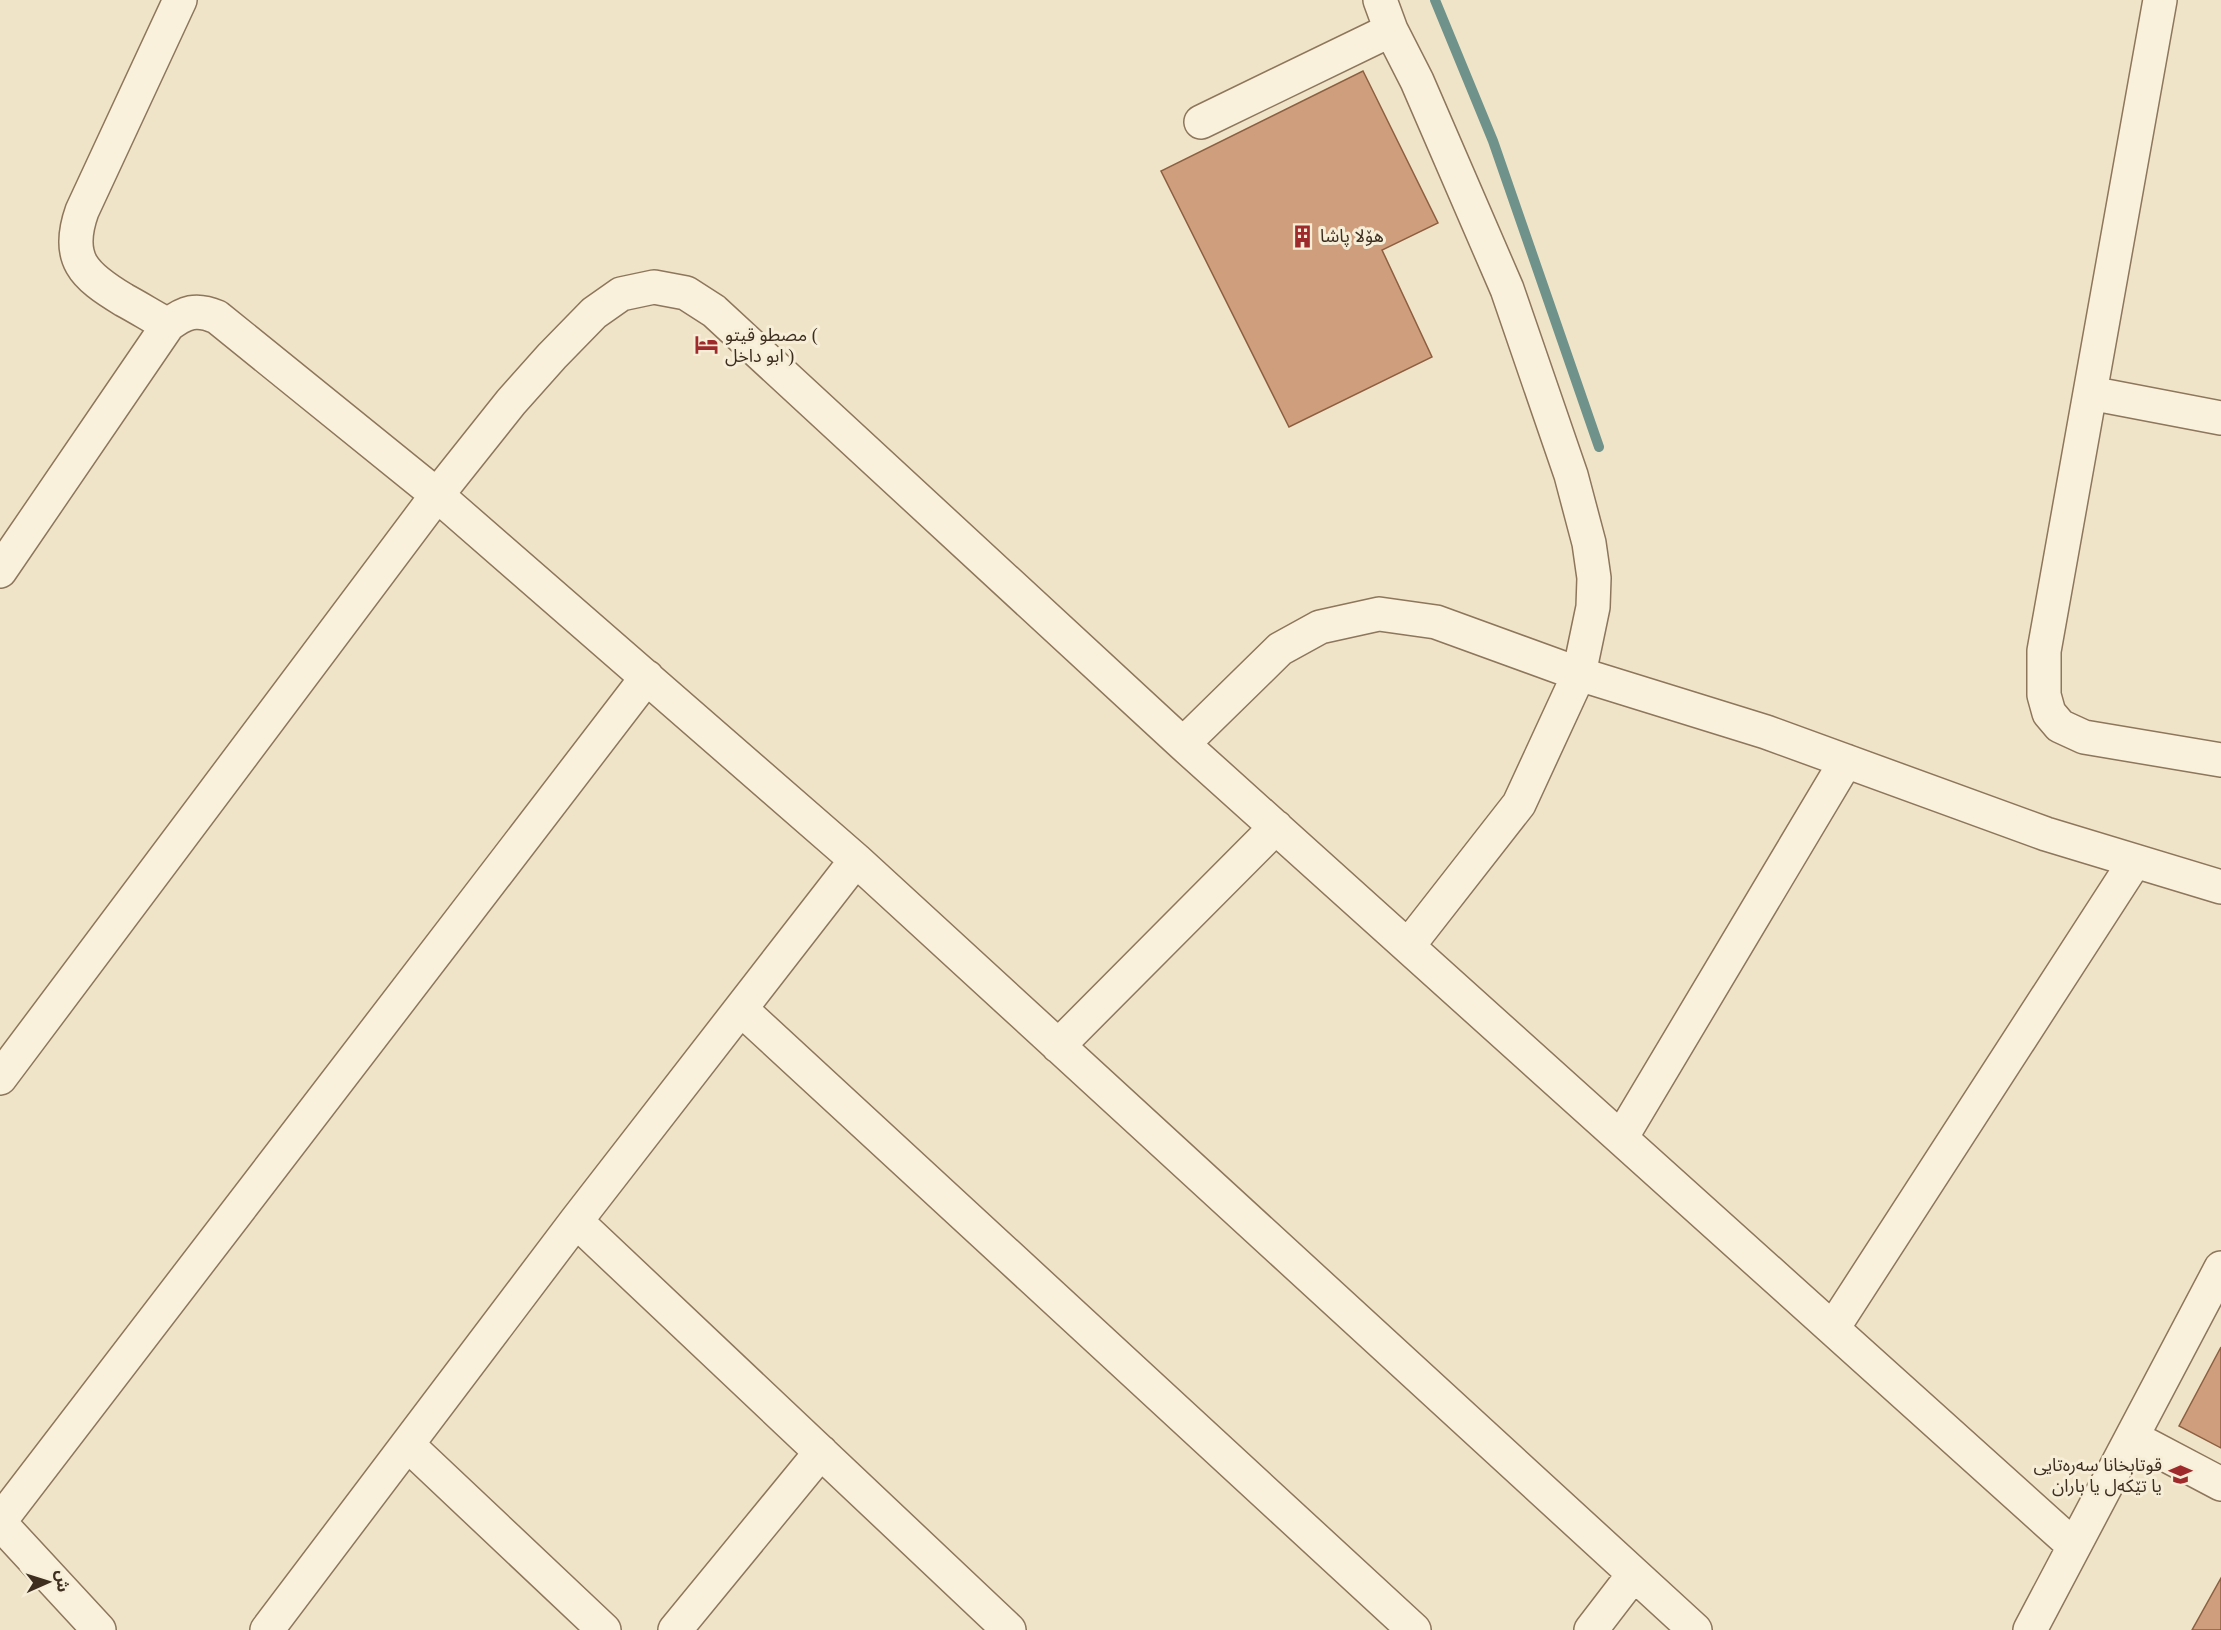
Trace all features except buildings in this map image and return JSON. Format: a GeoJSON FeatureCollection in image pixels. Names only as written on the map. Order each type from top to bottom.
{"type":"FeatureCollection","features":[{"type":"Feature","properties":{"kind":"street"},"geometry":{"type":"LineString","coordinates":[[168,326],[97,284],[84,269],[76,250],[75,230],[180,0]]}},
{"type":"Feature","properties":{"kind":"street"},"geometry":{"type":"LineString","coordinates":[[1380,0],[1391,30],[1417,81],[1508,290],[1571,475],[1589,543],[1594,578],[1593,607],[1580,674],[1519,804],[1408,946]]}},
{"type":"Feature","properties":{"kind":"street"},"geometry":{"type":"LineString","coordinates":[[2160,0],[2044,651],[2044,695],[2049,713],[2060,726],[2084,736],[2221,760]]}},
{"type":"Feature","properties":{"kind":"street"},"geometry":{"type":"LineString","coordinates":[[1201,122],[1391,30]]}},
{"type":"Feature","properties":{"kind":"street"},"geometry":{"type":"LineString","coordinates":[[0,1078],[437,495],[511,402],[594,313],[621,294],[654,287],[686,293],[714,311],[1183,744],[2074,1546]]}},
{"type":"Feature","properties":{"kind":"street"},"geometry":{"type":"LineString","coordinates":[[0,571],[168,326],[179,317],[191,312],[204,311],[217,317],[437,495],[856,860],[1695,1630]]}},
{"type":"Feature","properties":{"kind":"street"},"geometry":{"type":"LineString","coordinates":[[2090,393],[2221,418]]}},
{"type":"Feature","properties":{"kind":"street"},"geometry":{"type":"LineString","coordinates":[[1183,744],[1280,649],[1320,627],[1380,614],[1436,622],[1580,674],[1766,732],[2046,834],[2221,887]]}},
{"type":"Feature","properties":{"kind":"street"},"geometry":{"type":"LineString","coordinates":[[99,1630],[0,1522],[647,677]]}},
{"type":"Feature","properties":{"kind":"street"},"geometry":{"type":"LineString","coordinates":[[1621,1138],[1846,761]]}},
{"type":"Feature","properties":{"kind":"street"},"geometry":{"type":"LineString","coordinates":[[1059,1046],[1276,827]]}},
{"type":"Feature","properties":{"kind":"street"},"geometry":{"type":"LineString","coordinates":[[267,1630],[576,1221],[742,1010],[856,860]]}},
{"type":"Feature","properties":{"kind":"street"},"geometry":{"type":"LineString","coordinates":[[1833,1328],[2135,861]]}},
{"type":"Feature","properties":{"kind":"street"},"geometry":{"type":"LineString","coordinates":[[742,1010],[1414,1630]]}},
{"type":"Feature","properties":{"kind":"street"},"geometry":{"type":"LineString","coordinates":[[576,1221],[1009,1630]]}},
{"type":"Feature","properties":{"kind":"street"},"geometry":{"type":"LineString","coordinates":[[2030,1630],[2221,1268]]}},
{"type":"Feature","properties":{"kind":"street"},"geometry":{"type":"LineString","coordinates":[[2132,1437],[2221,1484]]}},
{"type":"Feature","properties":{"kind":"street"},"geometry":{"type":"LineString","coordinates":[[408,1445],[604,1630]]}},
{"type":"Feature","properties":{"kind":"street"},"geometry":{"type":"LineString","coordinates":[[675,1630],[821,1452]]}},
{"type":"Feature","properties":{"kind":"street"},"geometry":{"type":"LineString","coordinates":[[1592,1630],[1634,1574]]}},
{"type":"Feature","properties":{"kind":"waterway"},"geometry":{"type":"LineString","coordinates":[[1435,0],[1493,141],[1599,447]]}},
{"type":"Feature","properties":{"kind":"place","name":"هۆلا پاشا"},"geometry":{"type":"Point","coordinates":[1302,236]}},
{"type":"Feature","properties":{"kind":"place","name":"مصطو قيتو ( ابو داخل )"},"geometry":{"type":"Point","coordinates":[707,345]}},
{"type":"Feature","properties":{"kind":"place","name":"قوتابخانا سەرەتایی یا تێکەل یا باران"},"geometry":{"type":"Point","coordinates":[2180,1475]}}]}
